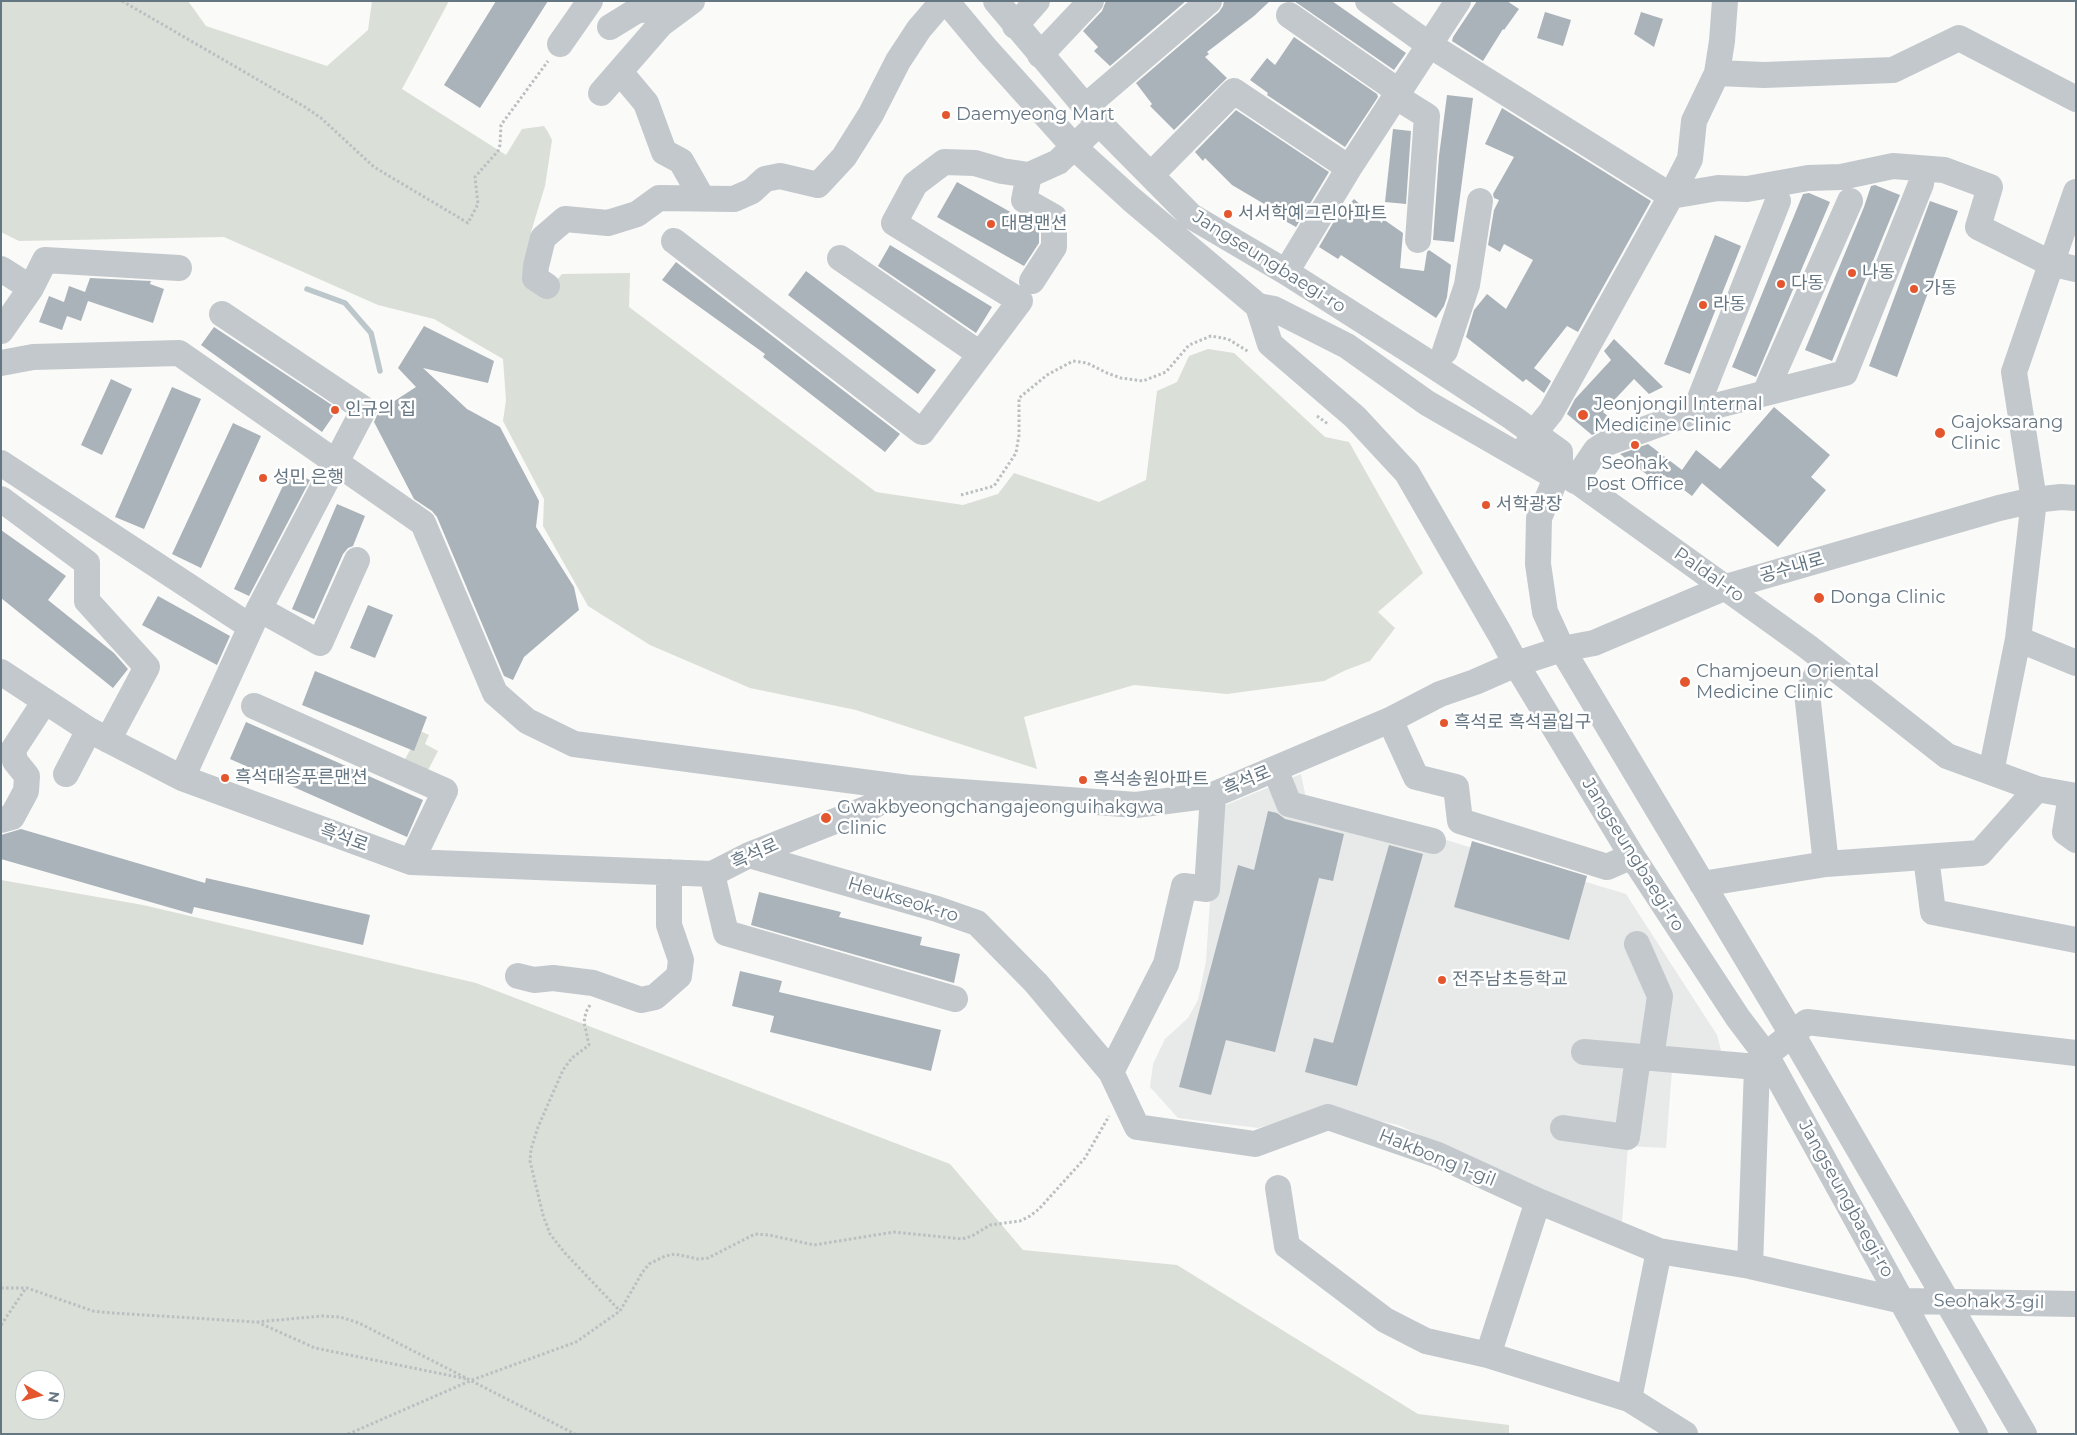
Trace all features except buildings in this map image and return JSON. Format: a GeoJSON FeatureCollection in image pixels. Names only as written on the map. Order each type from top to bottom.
{"type":"FeatureCollection","features":[{"type":"Feature","properties":{"kind":"street"},"geometry":{"type":"LineString","coordinates":[[560,44],[590,1]]}},
{"type":"Feature","properties":{"kind":"street"},"geometry":{"type":"LineString","coordinates":[[547,286],[535,278],[543,238],[565,219],[608,223],[637,214],[659,198],[734,199],[752,191],[765,179],[780,176],[818,185],[844,157],[871,114],[898,61],[920,29],[945,1]]}},
{"type":"Feature","properties":{"kind":"street","name":"Jangseungbaegi-ro"},"geometry":{"type":"LineString","coordinates":[[945,1],[1075,148],[1131,199],[1258,306],[1274,309],[1347,346]]}},
{"type":"Feature","properties":{"kind":"street","name":"Jangseungbaegi-ro"},"geometry":{"type":"LineString","coordinates":[[996,1],[1092,115],[1191,216],[1286,272],[1513,418],[1560,452],[1568,475]]}},
{"type":"Feature","properties":{"kind":"street"},"geometry":{"type":"LineString","coordinates":[[1016,26],[1037,1]]}},
{"type":"Feature","properties":{"kind":"street"},"geometry":{"type":"LineString","coordinates":[[1040,55],[1091,1]]}},
{"type":"Feature","properties":{"kind":"street"},"geometry":{"type":"LineString","coordinates":[[674,241],[922,432],[1020,301],[894,223],[915,184],[944,162],[975,163],[1002,171],[1029,175],[1058,162],[1075,148],[1092,115],[1209,1]]}},
{"type":"Feature","properties":{"kind":"street"},"geometry":{"type":"LineString","coordinates":[[1368,1],[1428,44],[1671,196],[1718,188],[1747,189],[1808,178],[1841,177],[1893,166],[1944,170],[1990,187],[1978,227],[2050,263],[2076,270]]}},
{"type":"Feature","properties":{"kind":"street"},"geometry":{"type":"LineString","coordinates":[[1286,272],[1359,166],[1397,93],[1458,1]]}},
{"type":"Feature","properties":{"kind":"street"},"geometry":{"type":"LineString","coordinates":[[1520,458],[1534,434],[1551,412],[1690,159],[1694,121],[1717,73],[1725,1]]}},
{"type":"Feature","properties":{"kind":"street"},"geometry":{"type":"LineString","coordinates":[[610,27],[636,11],[690,2]]}},
{"type":"Feature","properties":{"kind":"street"},"geometry":{"type":"LineString","coordinates":[[600,93],[661,24],[690,2]]}},
{"type":"Feature","properties":{"kind":"street"},"geometry":{"type":"LineString","coordinates":[[1289,15],[1427,116],[1418,240]]}},
{"type":"Feature","properties":{"kind":"street"},"geometry":{"type":"LineString","coordinates":[[1717,73],[1764,75],[1893,70],[1958,38],[2076,99]]}},
{"type":"Feature","properties":{"kind":"street"},"geometry":{"type":"LineString","coordinates":[[620,72],[646,102],[664,152],[681,161],[702,198]]}},
{"type":"Feature","properties":{"kind":"street"},"geometry":{"type":"LineString","coordinates":[[1151,175],[1234,91],[1359,166]]}},
{"type":"Feature","properties":{"kind":"street"},"geometry":{"type":"LineString","coordinates":[[1029,175],[1024,200],[1054,217],[1054,247],[1032,281]]}},
{"type":"Feature","properties":{"kind":"street"},"geometry":{"type":"LineString","coordinates":[[1921,184],[1845,373],[1695,411],[1607,443],[1596,450],[1568,475],[1539,518],[1538,564],[1545,612],[1562,649],[1792,1034],[2024,1434]]}},
{"type":"Feature","properties":{"kind":"street"},"geometry":{"type":"LineString","coordinates":[[1991,772],[2018,639],[2034,500],[2014,372],[2076,192]]}},
{"type":"Feature","properties":{"kind":"street"},"geometry":{"type":"LineString","coordinates":[[1445,351],[1467,285],[1480,201]]}},
{"type":"Feature","properties":{"kind":"street"},"geometry":{"type":"LineString","coordinates":[[1695,411],[1778,201]]}},
{"type":"Feature","properties":{"kind":"street"},"geometry":{"type":"LineString","coordinates":[[1765,393],[1850,201]]}},
{"type":"Feature","properties":{"kind":"street"},"geometry":{"type":"LineString","coordinates":[[840,258],[980,354]]}},
{"type":"Feature","properties":{"kind":"street"},"geometry":{"type":"LineString","coordinates":[[1,332],[31,288],[45,260],[179,268]]}},
{"type":"Feature","properties":{"kind":"street"},"geometry":{"type":"LineString","coordinates":[[1,269],[31,288]]}},
{"type":"Feature","properties":{"kind":"street","name":"Jangseungbaegi-ro"},"geometry":{"type":"LineString","coordinates":[[1258,306],[1270,344],[1355,417],[1407,473],[1516,664],[1632,856],[1733,1010],[1761,1061],[1903,1301],[1975,1434]]}},
{"type":"Feature","properties":{"kind":"street"},"geometry":{"type":"LineString","coordinates":[[182,778],[255,618],[364,409],[222,314]]}},
{"type":"Feature","properties":{"kind":"street","name":"Paldal-ro"},"geometry":{"type":"LineString","coordinates":[[1347,346],[1426,403],[1520,458],[1547,472],[1568,475],[1726,586],[1947,756],[2037,789],[2073,795]]}},
{"type":"Feature","properties":{"kind":"street"},"geometry":{"type":"LineString","coordinates":[[1,363],[33,357],[179,353],[424,523],[495,693],[527,721],[574,744],[908,788]]}},
{"type":"Feature","properties":{"kind":"street"},"geometry":{"type":"LineString","coordinates":[[1,463],[255,618],[320,643],[357,560]]}},
{"type":"Feature","properties":{"kind":"street","name":"공수내로"},"geometry":{"type":"LineString","coordinates":[[1516,664],[1562,649],[1594,643],[1726,586],[1999,508],[2034,500],[2061,497],[2076,498]]}},
{"type":"Feature","properties":{"kind":"street"},"geometry":{"type":"LineString","coordinates":[[1,499],[87,564],[87,601],[147,667],[99,735],[66,774]]}},
{"type":"Feature","properties":{"kind":"street"},"geometry":{"type":"LineString","coordinates":[[2018,639],[2076,663]]}},
{"type":"Feature","properties":{"kind":"street"},"geometry":{"type":"LineString","coordinates":[[1824,661],[1807,693],[1826,864]]}},
{"type":"Feature","properties":{"kind":"street","name":"흑석로"},"geometry":{"type":"LineString","coordinates":[[1,672],[99,735],[182,778],[411,862],[712,874],[749,855],[873,806],[908,788],[1136,805],[1213,795],[1390,720],[1440,694],[1475,682],[1516,664]]}},
{"type":"Feature","properties":{"kind":"street"},"geometry":{"type":"LineString","coordinates":[[1,820],[12,817],[26,791],[26,776],[15,762],[13,750],[45,701]]}},
{"type":"Feature","properties":{"kind":"street"},"geometry":{"type":"LineString","coordinates":[[254,706],[445,791],[411,862]]}},
{"type":"Feature","properties":{"kind":"street"},"geometry":{"type":"LineString","coordinates":[[1390,720],[1416,777],[1456,787],[1460,822],[1607,867],[1632,856]]}},
{"type":"Feature","properties":{"kind":"street"},"geometry":{"type":"LineString","coordinates":[[1275,769],[1289,804],[1432,841]]}},
{"type":"Feature","properties":{"kind":"street"},"geometry":{"type":"LineString","coordinates":[[1702,884],[1826,864],[1980,853],[2037,789]]}},
{"type":"Feature","properties":{"kind":"street"},"geometry":{"type":"LineString","coordinates":[[1116,1083],[1166,964],[1184,886],[1207,889],[1213,795]]}},
{"type":"Feature","properties":{"kind":"street"},"geometry":{"type":"LineString","coordinates":[[2073,795],[2065,832],[2076,840]]}},
{"type":"Feature","properties":{"kind":"street","name":"Heukseok-ro"},"geometry":{"type":"LineString","coordinates":[[749,855],[937,909],[977,923],[1013,962],[1036,983]]}},
{"type":"Feature","properties":{"kind":"street"},"geometry":{"type":"LineString","coordinates":[[1926,856],[1933,912],[2076,940]]}},
{"type":"Feature","properties":{"kind":"street"},"geometry":{"type":"LineString","coordinates":[[518,976],[534,980],[553,978],[593,983],[641,1000],[655,997],[679,976],[681,960],[670,925],[669,872]]}},
{"type":"Feature","properties":{"kind":"street"},"geometry":{"type":"LineString","coordinates":[[712,874],[726,933],[955,999]]}},
{"type":"Feature","properties":{"kind":"street"},"geometry":{"type":"LineString","coordinates":[[1563,1128],[1627,1137],[1660,996],[1637,944]]}},
{"type":"Feature","properties":{"kind":"street","name":"Hakbong 1-gil"},"geometry":{"type":"LineString","coordinates":[[1036,983],[1116,1083],[1137,1126],[1255,1144],[1328,1117],[1438,1155],[1538,1201],[1659,1251],[1750,1266],[1903,1301]]}},
{"type":"Feature","properties":{"kind":"street"},"geometry":{"type":"LineString","coordinates":[[1584,1052],[1645,1057],[1761,1061],[1807,1022],[2076,1053]]}},
{"type":"Feature","properties":{"kind":"street"},"geometry":{"type":"LineString","coordinates":[[1750,1266],[1761,1061]]}},
{"type":"Feature","properties":{"kind":"street"},"geometry":{"type":"LineString","coordinates":[[1278,1188],[1287,1246],[1385,1320],[1426,1341],[1488,1355],[1629,1399],[1685,1434]]}},
{"type":"Feature","properties":{"kind":"street"},"geometry":{"type":"LineString","coordinates":[[1488,1355],[1538,1201]]}},
{"type":"Feature","properties":{"kind":"street"},"geometry":{"type":"LineString","coordinates":[[1629,1399],[1659,1251]]}},
{"type":"Feature","properties":{"kind":"street","name":"Seohak 3-gil"},"geometry":{"type":"LineString","coordinates":[[1903,1301],[2076,1304]]}},
{"type":"Feature","properties":{"kind":"path"},"geometry":{"type":"LineString","coordinates":[[122,1],[305,107],[321,118],[374,167],[468,223],[478,204],[475,177],[498,151],[501,125],[560,44]]}},
{"type":"Feature","properties":{"kind":"path"},"geometry":{"type":"LineString","coordinates":[[961,495],[994,486],[1016,453],[1019,435],[1019,398],[1047,375],[1073,361],[1087,363],[1121,378],[1143,381],[1166,372],[1190,346],[1211,336],[1228,339],[1253,354]]}},
{"type":"Feature","properties":{"kind":"path"},"geometry":{"type":"LineString","coordinates":[[1312,410],[1324,422],[1338,427],[1345,425],[1355,417]]}},
{"type":"Feature","properties":{"kind":"path"},"geometry":{"type":"LineString","coordinates":[[592,1003],[586,1012],[584,1022],[589,1045],[572,1058],[563,1070],[538,1128],[531,1149],[530,1161],[543,1215],[550,1234],[564,1252],[620,1311]]}},
{"type":"Feature","properties":{"kind":"path"},"geometry":{"type":"LineString","coordinates":[[348,1434],[472,1380],[567,1346],[620,1311],[642,1272],[655,1259],[675,1254],[698,1259],[708,1258],[755,1234],[769,1235],[814,1245],[894,1232],[962,1239],[972,1236],[990,1225],[1020,1221],[1039,1209],[1085,1158],[1116,1083]]}},
{"type":"Feature","properties":{"kind":"path"},"geometry":{"type":"LineString","coordinates":[[1,1288],[27,1288],[93,1311],[256,1322],[322,1316],[340,1317],[359,1323],[575,1434]]}},
{"type":"Feature","properties":{"kind":"path"},"geometry":{"type":"LineString","coordinates":[[1,1325],[27,1288]]}},
{"type":"Feature","properties":{"kind":"path"},"geometry":{"type":"LineString","coordinates":[[256,1322],[315,1348],[472,1380]]}},
{"type":"Feature","properties":{"kind":"shaded area"},"geometry":{"type":"Polygon","coordinates":[[[1,1],[188,1],[206,26],[327,66],[368,30],[372,1],[449,1],[402,89],[506,155],[522,129],[544,126],[552,140],[545,186],[531,232],[532,278],[547,292],[562,274],[630,273],[629,307],[876,492],[963,505],[998,494],[1014,473],[1099,502],[1146,480],[1157,391],[1177,382],[1189,356],[1208,349],[1234,353],[1325,437],[1349,442],[1423,573],[1378,612],[1395,628],[1370,661],[1324,681],[1227,694],[1134,685],[1024,717],[1037,769],[856,710],[750,688],[650,645],[588,606],[543,526],[544,499],[503,421],[506,400],[503,359],[434,319],[378,305],[224,237],[19,241],[1,232],[1,1]]]}},
{"type":"Feature","properties":{"kind":"shaded area"},"geometry":{"type":"Polygon","coordinates":[[[420,731],[429,735],[425,744],[438,751],[426,774],[403,763],[420,731]]]}},
{"type":"Feature","properties":{"kind":"shaded area","name":"전주남초등학교"},"geometry":{"type":"Polygon","coordinates":[[[1301,774],[1306,798],[1626,894],[1717,1035],[1728,1076],[1672,1070],[1666,1148],[1628,1146],[1622,1222],[1601,1216],[1398,1125],[1326,1109],[1258,1128],[1178,1118],[1150,1087],[1153,1064],[1165,1039],[1188,1018],[1198,1000],[1206,961],[1216,809],[1301,774]]]}},
{"type":"Feature","properties":{"kind":"shaded area"},"geometry":{"type":"Polygon","coordinates":[[[1,880],[143,905],[476,983],[950,1164],[1023,1250],[1177,1265],[1418,1414],[1509,1425],[1509,1434],[1,1434],[1,880]]]}},
{"type":"Feature","properties":{"kind":"waterway"},"geometry":{"type":"LineString","coordinates":[[307,289],[345,303],[371,333],[380,371]]}},
{"type":"Feature","properties":{"kind":"place","name":"Daemyeong Mart"},"geometry":{"type":"Point","coordinates":[946,115]}},
{"type":"Feature","properties":{"kind":"place","name":"서서학예그린아파트"},"geometry":{"type":"Point","coordinates":[1228,214]}},
{"type":"Feature","properties":{"kind":"place","name":"대명맨션"},"geometry":{"type":"Point","coordinates":[991,224]}},
{"type":"Feature","properties":{"kind":"place","name":"나동"},"geometry":{"type":"Point","coordinates":[1852,273]}},
{"type":"Feature","properties":{"kind":"place","name":"다동"},"geometry":{"type":"Point","coordinates":[1781,284]}},
{"type":"Feature","properties":{"kind":"place","name":"가동"},"geometry":{"type":"Point","coordinates":[1914,289]}},
{"type":"Feature","properties":{"kind":"place","name":"라동"},"geometry":{"type":"Point","coordinates":[1703,305]}},
{"type":"Feature","properties":{"kind":"place","name":"인규의 집"},"geometry":{"type":"Point","coordinates":[335,410]}},
{"type":"Feature","properties":{"kind":"place","name":"Jeonjongil Internal Medicine Clinic"},"geometry":{"type":"Point","coordinates":[1583,415]}},
{"type":"Feature","properties":{"kind":"place","name":"Gajoksarang Clinic"},"geometry":{"type":"Point","coordinates":[1940,433]}},
{"type":"Feature","properties":{"kind":"place","name":"Seohak Post Office"},"geometry":{"type":"Point","coordinates":[1635,445]}},
{"type":"Feature","properties":{"kind":"place","name":"성민 은행"},"geometry":{"type":"Point","coordinates":[263,478]}},
{"type":"Feature","properties":{"kind":"place","name":"서학광장"},"geometry":{"type":"Point","coordinates":[1486,505]}},
{"type":"Feature","properties":{"kind":"place","name":"Donga Clinic"},"geometry":{"type":"Point","coordinates":[1819,598]}},
{"type":"Feature","properties":{"kind":"place","name":"Chamjoeun Oriental Medicine Clinic"},"geometry":{"type":"Point","coordinates":[1685,682]}},
{"type":"Feature","properties":{"kind":"place","name":"흑석로 흑석골입구"},"geometry":{"type":"Point","coordinates":[1444,723]}},
{"type":"Feature","properties":{"kind":"place","name":"흑석대승푸른맨션"},"geometry":{"type":"Point","coordinates":[225,778]}},
{"type":"Feature","properties":{"kind":"place","name":"흑석송원아파트"},"geometry":{"type":"Point","coordinates":[1083,780]}},
{"type":"Feature","properties":{"kind":"place","name":"Gwakbyeongchangajeonguihakgwa Clinic"},"geometry":{"type":"Point","coordinates":[826,818]}},
{"type":"Feature","properties":{"kind":"place","name":"전주남초등학교"},"geometry":{"type":"Point","coordinates":[1442,980]}}]}
